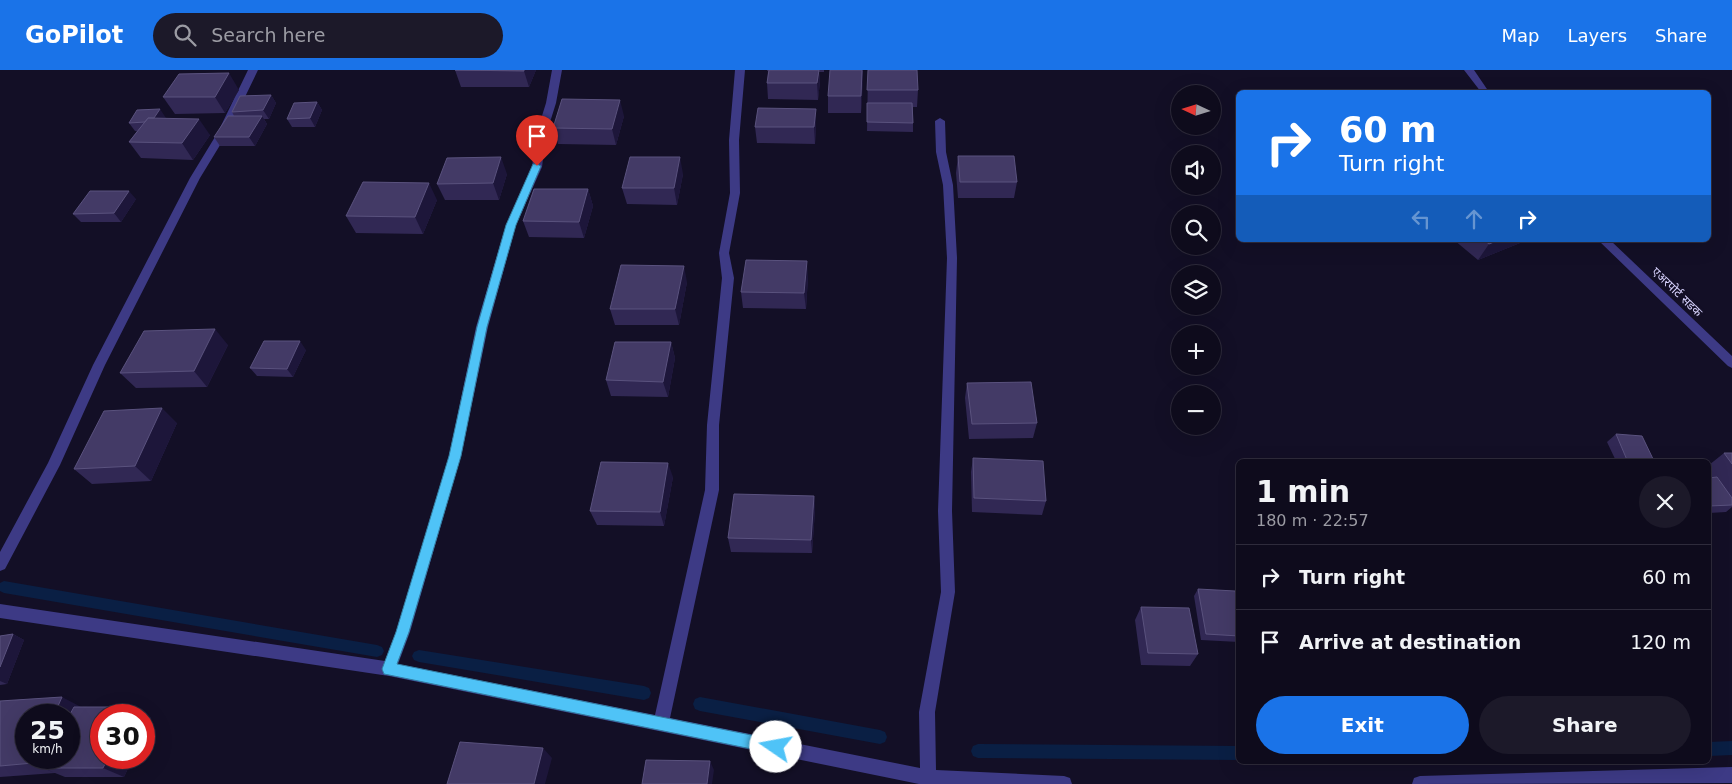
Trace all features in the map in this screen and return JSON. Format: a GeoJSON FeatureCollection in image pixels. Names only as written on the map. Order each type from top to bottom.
{"type":"FeatureCollection","features":[{"type":"Feature","properties":{"kind":"street"},"geometry":{"type":"LineString","coordinates":[[0,565],[54,466],[99,365],[195,178],[223,132],[253,70]]}},
{"type":"Feature","properties":{"kind":"street"},"geometry":{"type":"LineString","coordinates":[[389,669],[403,632],[455,456],[482,327],[511,225],[537,166],[541,134],[551,103],[557,70]]}},
{"type":"Feature","properties":{"kind":"street"},"geometry":{"type":"LineString","coordinates":[[661,723],[712,490],[713,424],[728,278],[724,252],[735,192],[734,140],[740,70]]}},
{"type":"Feature","properties":{"kind":"street"},"geometry":{"type":"LineString","coordinates":[[1469,70],[1484,90]]}},
{"type":"Feature","properties":{"kind":"street"},"geometry":{"type":"LineString","coordinates":[[928,781],[927,712],[948,592],[945,511],[952,258],[948,185],[941,152],[940,121]]}},
{"type":"Feature","properties":{"kind":"street","name":"एअरपोर्ट सडक"},"geometry":{"type":"LineString","coordinates":[[1605,242],[1732,363]]}},
{"type":"Feature","properties":{"kind":"street"},"geometry":{"type":"LineString","coordinates":[[0,611],[389,669],[661,723],[928,781],[1064,784]]}},
{"type":"Feature","properties":{"kind":"street"},"geometry":{"type":"LineString","coordinates":[[1420,784],[1732,774]]}},
{"type":"Feature","properties":{"kind":"building"},"geometry":{"type":"Polygon","coordinates":[[[455,70],[524,70],[524,71],[455,70]]]}},
{"type":"Feature","properties":{"kind":"building"},"geometry":{"type":"Polygon","coordinates":[[[769,70],[819,70],[817,83],[767,83],[769,70]]]}},
{"type":"Feature","properties":{"kind":"building"},"geometry":{"type":"Polygon","coordinates":[[[830,70],[862,70],[861,96],[828,96],[830,70]]]}},
{"type":"Feature","properties":{"kind":"building"},"geometry":{"type":"Polygon","coordinates":[[[868,70],[917,70],[918,90],[867,90],[868,70]]]}},
{"type":"Feature","properties":{"kind":"building"},"geometry":{"type":"Polygon","coordinates":[[[229,73],[215,97],[163,97],[179,74],[229,73]]]}},
{"type":"Feature","properties":{"kind":"building"},"geometry":{"type":"Polygon","coordinates":[[[271,95],[263,110],[232,112],[240,96],[271,95]]]}},
{"type":"Feature","properties":{"kind":"building"},"geometry":{"type":"Polygon","coordinates":[[[562,99],[620,100],[612,129],[553,128],[562,99]]]}},
{"type":"Feature","properties":{"kind":"building"},"geometry":{"type":"Polygon","coordinates":[[[317,102],[310,118],[287,119],[294,103],[317,102]]]}},
{"type":"Feature","properties":{"kind":"building"},"geometry":{"type":"Polygon","coordinates":[[[867,103],[912,103],[913,123],[867,122],[867,103]]]}},
{"type":"Feature","properties":{"kind":"building"},"geometry":{"type":"Polygon","coordinates":[[[758,108],[816,109],[814,127],[755,127],[758,108]]]}},
{"type":"Feature","properties":{"kind":"building"},"geometry":{"type":"Polygon","coordinates":[[[160,109],[154,118],[148,118],[145,122],[129,123],[137,110],[160,109]]]}},
{"type":"Feature","properties":{"kind":"building"},"geometry":{"type":"Polygon","coordinates":[[[228,116],[262,116],[249,137],[214,137],[228,116]]]}},
{"type":"Feature","properties":{"kind":"building"},"geometry":{"type":"Polygon","coordinates":[[[148,118],[199,119],[182,143],[129,142],[148,118]]]}},
{"type":"Feature","properties":{"kind":"building"},"geometry":{"type":"Polygon","coordinates":[[[958,156],[1014,156],[1017,182],[960,182],[958,156]]]}},
{"type":"Feature","properties":{"kind":"building"},"geometry":{"type":"Polygon","coordinates":[[[501,157],[493,183],[437,184],[447,158],[501,157]]]}},
{"type":"Feature","properties":{"kind":"building"},"geometry":{"type":"Polygon","coordinates":[[[630,157],[680,157],[674,188],[622,188],[630,157]]]}},
{"type":"Feature","properties":{"kind":"building"},"geometry":{"type":"Polygon","coordinates":[[[363,182],[429,183],[415,217],[346,216],[363,182]]]}},
{"type":"Feature","properties":{"kind":"building"},"geometry":{"type":"Polygon","coordinates":[[[534,189],[588,189],[579,222],[523,221],[534,189]]]}},
{"type":"Feature","properties":{"kind":"building"},"geometry":{"type":"Polygon","coordinates":[[[90,191],[129,191],[114,213],[73,214],[90,191]]]}},
{"type":"Feature","properties":{"kind":"building"},"geometry":{"type":"Polygon","coordinates":[[[746,260],[807,261],[804,293],[741,292],[746,260]]]}},
{"type":"Feature","properties":{"kind":"building"},"geometry":{"type":"Polygon","coordinates":[[[621,265],[684,266],[675,309],[610,309],[621,265]]]}},
{"type":"Feature","properties":{"kind":"building"},"geometry":{"type":"Polygon","coordinates":[[[215,329],[194,371],[120,373],[144,331],[215,329]]]}},
{"type":"Feature","properties":{"kind":"building"},"geometry":{"type":"Polygon","coordinates":[[[264,341],[300,341],[287,369],[250,368],[264,341]]]}},
{"type":"Feature","properties":{"kind":"building"},"geometry":{"type":"Polygon","coordinates":[[[615,342],[671,342],[663,382],[606,380],[615,342]]]}},
{"type":"Feature","properties":{"kind":"building"},"geometry":{"type":"Polygon","coordinates":[[[1031,382],[1037,423],[972,424],[967,383],[1031,382]]]}},
{"type":"Feature","properties":{"kind":"building"},"geometry":{"type":"Polygon","coordinates":[[[162,408],[135,466],[74,469],[104,411],[162,408]]]}},
{"type":"Feature","properties":{"kind":"building"},"geometry":{"type":"Polygon","coordinates":[[[1616,434],[1642,436],[1653,459],[1627,459],[1616,434]]]}},
{"type":"Feature","properties":{"kind":"building"},"geometry":{"type":"Polygon","coordinates":[[[1724,453],[1732,453],[1732,464],[1724,453]]]}},
{"type":"Feature","properties":{"kind":"building"},"geometry":{"type":"Polygon","coordinates":[[[973,458],[1043,461],[1046,501],[974,498],[973,458]]]}},
{"type":"Feature","properties":{"kind":"building"},"geometry":{"type":"Polygon","coordinates":[[[601,462],[668,463],[660,512],[590,511],[601,462]]]}},
{"type":"Feature","properties":{"kind":"building"},"geometry":{"type":"Polygon","coordinates":[[[1717,477],[1732,498],[1732,505],[1711,506],[1711,478],[1717,477]]]}},
{"type":"Feature","properties":{"kind":"building"},"geometry":{"type":"Polygon","coordinates":[[[734,494],[814,496],[811,540],[728,538],[734,494]]]}},
{"type":"Feature","properties":{"kind":"building"},"geometry":{"type":"Polygon","coordinates":[[[1198,589],[1235,591],[1236,636],[1206,634],[1198,589]]]}},
{"type":"Feature","properties":{"kind":"building"},"geometry":{"type":"Polygon","coordinates":[[[1141,607],[1189,608],[1198,654],[1148,653],[1141,607]]]}},
{"type":"Feature","properties":{"kind":"building"},"geometry":{"type":"Polygon","coordinates":[[[13,634],[0,667],[0,636],[13,634]]]}},
{"type":"Feature","properties":{"kind":"building"},"geometry":{"type":"Polygon","coordinates":[[[62,697],[59,704],[15,704],[15,765],[0,766],[0,701],[62,697]]]}},
{"type":"Feature","properties":{"kind":"building"},"geometry":{"type":"Polygon","coordinates":[[[80,707],[90,707],[90,768],[80,768],[80,707]]]}},
{"type":"Feature","properties":{"kind":"building"},"geometry":{"type":"Polygon","coordinates":[[[460,742],[543,748],[534,784],[447,784],[460,742]]]}},
{"type":"Feature","properties":{"kind":"building"},"geometry":{"type":"Polygon","coordinates":[[[646,760],[710,761],[707,784],[642,784],[646,760]]]}},
{"type":"Feature","properties":{"kind":"waterway"},"geometry":{"type":"LineString","coordinates":[[4,587],[377,651]]}},
{"type":"Feature","properties":{"kind":"waterway"},"geometry":{"type":"LineString","coordinates":[[419,656],[644,693]]}},
{"type":"Feature","properties":{"kind":"waterway"},"geometry":{"type":"LineString","coordinates":[[700,704],[880,737]]}},
{"type":"Feature","properties":{"kind":"waterway"},"geometry":{"type":"LineString","coordinates":[[1711,749],[1732,748]]}},
{"type":"Feature","properties":{"kind":"waterway"},"geometry":{"type":"LineString","coordinates":[[978,751],[1236,753]]}},
{"type":"Feature","properties":{"kind":"route"},"geometry":{"type":"LineString","coordinates":[[537,166],[511,225],[482,327],[455,456],[403,632],[389,669],[776,747]]}}]}
